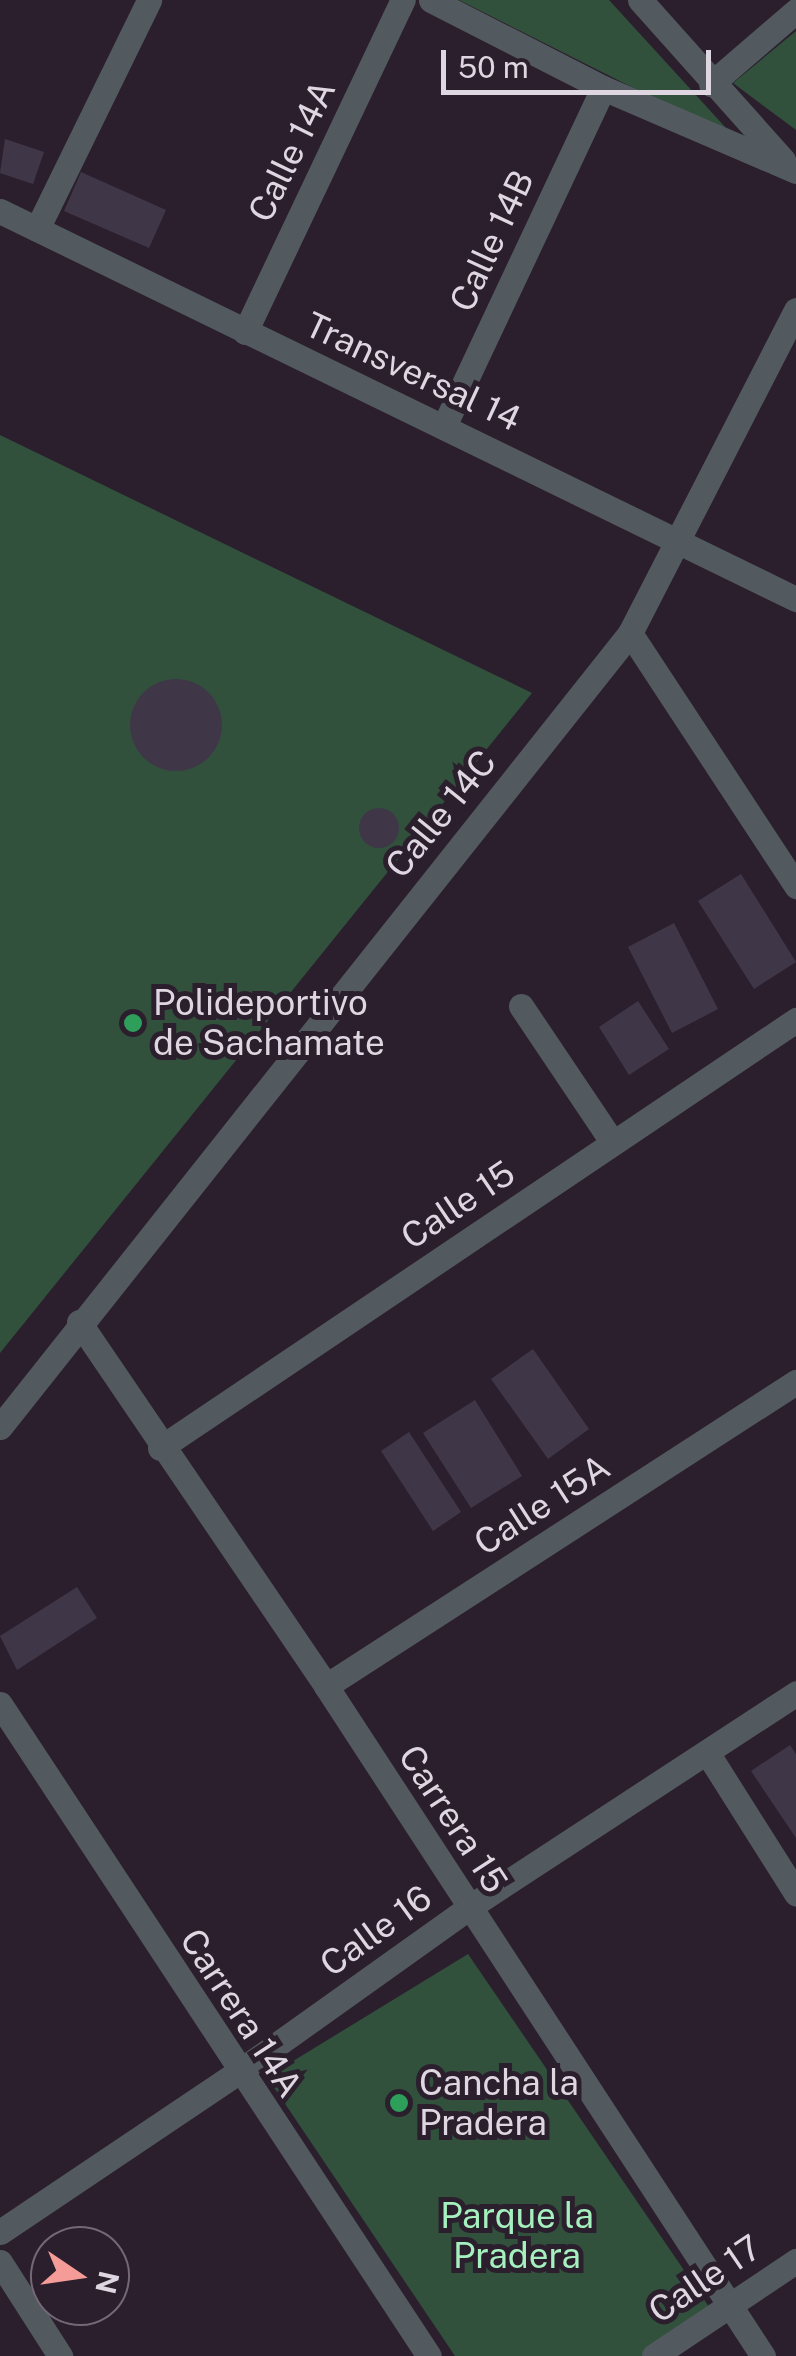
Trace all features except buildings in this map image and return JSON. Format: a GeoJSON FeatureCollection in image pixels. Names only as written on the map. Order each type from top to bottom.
{"type":"FeatureCollection","features":[{"type":"Feature","properties":{"kind":"street"},"geometry":{"type":"LineString","coordinates":[[37,230],[149,0]]}},
{"type":"Feature","properties":{"kind":"street","name":"Calle 14A"},"geometry":{"type":"LineString","coordinates":[[244,332],[403,0]]}},
{"type":"Feature","properties":{"kind":"street"},"geometry":{"type":"LineString","coordinates":[[431,0],[603,88],[794,171]]}},
{"type":"Feature","properties":{"kind":"street"},"geometry":{"type":"LineString","coordinates":[[640,0],[794,171]]}},
{"type":"Feature","properties":{"kind":"street"},"geometry":{"type":"LineString","coordinates":[[712,84],[796,10]]}},
{"type":"Feature","properties":{"kind":"street","name":"Calle 14B"},"geometry":{"type":"LineString","coordinates":[[445,424],[603,88]]}},
{"type":"Feature","properties":{"kind":"street","name":"Transversal 14"},"geometry":{"type":"LineString","coordinates":[[0,211],[244,332],[445,424],[796,599]]}},
{"type":"Feature","properties":{"kind":"street","name":"Calle 14C"},"geometry":{"type":"LineString","coordinates":[[79,1322],[630,633],[796,310]]}},
{"type":"Feature","properties":{"kind":"street"},"geometry":{"type":"LineString","coordinates":[[630,633],[796,886]]}},
{"type":"Feature","properties":{"kind":"street"},"geometry":{"type":"LineString","coordinates":[[521,1006],[613,1143]]}},
{"type":"Feature","properties":{"kind":"street","name":"Calle 15"},"geometry":{"type":"LineString","coordinates":[[160,1448],[796,1020]]}},
{"type":"Feature","properties":{"kind":"street"},"geometry":{"type":"LineString","coordinates":[[0,1427],[79,1322]]}},
{"type":"Feature","properties":{"kind":"street","name":"Carrera 15"},"geometry":{"type":"LineString","coordinates":[[79,1322],[160,1448],[326,1686],[763,2356]]}},
{"type":"Feature","properties":{"kind":"street","name":"Calle 15A"},"geometry":{"type":"LineString","coordinates":[[326,1686],[796,1382]]}},
{"type":"Feature","properties":{"kind":"street","name":"Calle 16"},"geometry":{"type":"LineString","coordinates":[[0,2232],[238,2074],[468,1908],[708,1754],[796,1692]]}},
{"type":"Feature","properties":{"kind":"street","name":"Carrera 14A"},"geometry":{"type":"LineString","coordinates":[[0,1704],[238,2074],[429,2356]]}},
{"type":"Feature","properties":{"kind":"street"},"geometry":{"type":"LineString","coordinates":[[708,1754],[796,1892]]}},
{"type":"Feature","properties":{"kind":"street","name":"Calle 17"},"geometry":{"type":"LineString","coordinates":[[654,2356],[796,2261]]}},
{"type":"Feature","properties":{"kind":"street"},"geometry":{"type":"LineString","coordinates":[[0,2262],[60,2356]]}},
{"type":"Feature","properties":{"kind":"green space"},"geometry":{"type":"Polygon","coordinates":[[[459,0],[609,0],[737,140],[459,0]]]}},
{"type":"Feature","properties":{"kind":"green space"},"geometry":{"type":"Polygon","coordinates":[[[796,31],[796,130],[733,83],[796,31]]]}},
{"type":"Feature","properties":{"kind":"green space","name":"Polideportivo de Sachamate"},"geometry":{"type":"Polygon","coordinates":[[[0,435],[532,693],[0,1353],[0,435]]]}},
{"type":"Feature","properties":{"kind":"green space","name":"Parque la Pradera"},"geometry":{"type":"Polygon","coordinates":[[[468,1954],[718,2320],[670,2356],[455,2356],[267,2077],[468,1954]]]}},
{"type":"Feature","properties":{"kind":"place","name":"Polideportivo de Sachamate"},"geometry":{"type":"Point","coordinates":[133,1023]}},
{"type":"Feature","properties":{"kind":"place","name":"Cancha la Pradera"},"geometry":{"type":"Point","coordinates":[399,2103]}}]}
